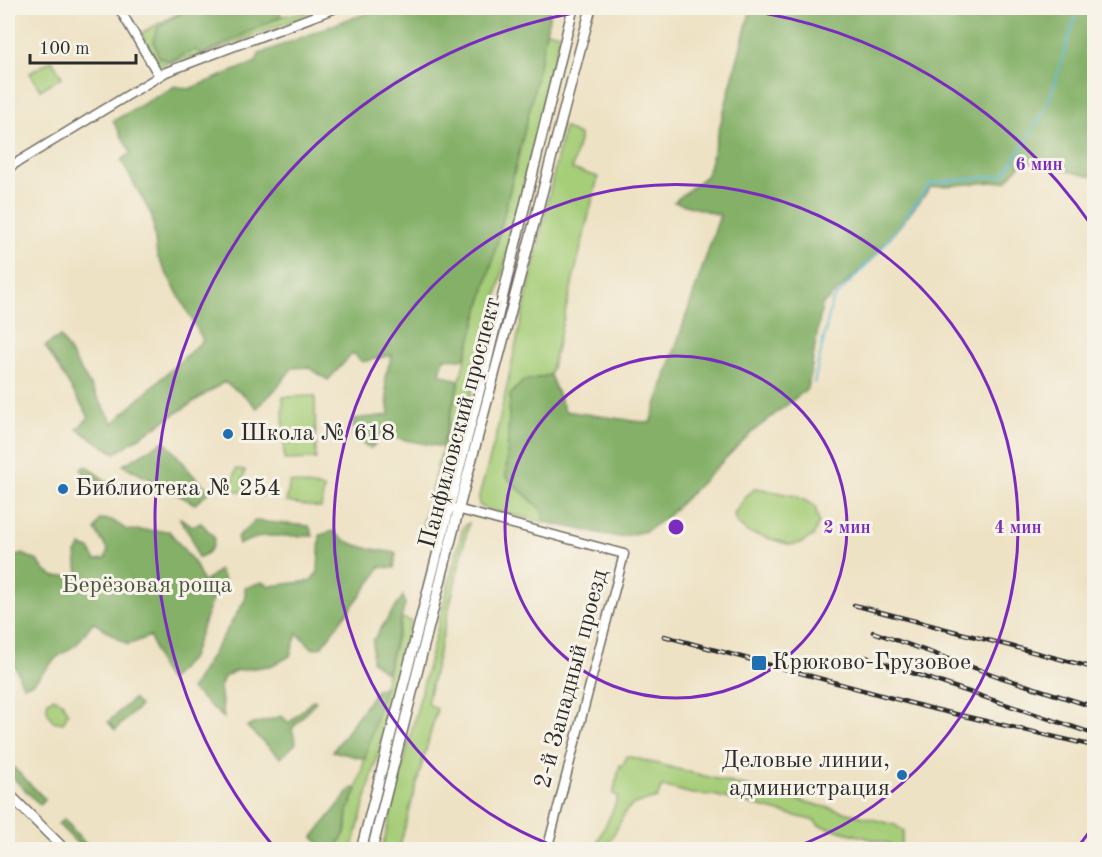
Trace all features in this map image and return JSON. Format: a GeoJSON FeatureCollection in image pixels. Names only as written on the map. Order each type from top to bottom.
{"type":"FeatureCollection","features":[{"type":"Feature","properties":{"kind":"main road","name":"Панфиловский проспект"},"geometry":{"type":"LineString","coordinates":[[372,849],[573,8]]}},
{"type":"Feature","properties":{"kind":"main road","name":"Панфиловский проспект"},"geometry":{"type":"LineString","coordinates":[[361,849],[591,8]]}},
{"type":"Feature","properties":{"kind":"main road"},"geometry":{"type":"LineString","coordinates":[[8,793],[64,849]]}},
{"type":"Feature","properties":{"kind":"street"},"geometry":{"type":"LineString","coordinates":[[119,8],[159,76]]}},
{"type":"Feature","properties":{"kind":"street"},"geometry":{"type":"LineString","coordinates":[[8,168],[159,76],[180,66],[336,8]]}},
{"type":"Feature","properties":{"kind":"street","name":"2-й Западный проезд"},"geometry":{"type":"LineString","coordinates":[[454,508],[624,554],[547,849]]}},
{"type":"Feature","properties":{"kind":"green space"},"geometry":{"type":"Polygon","coordinates":[[[183,8],[276,8],[282,16],[203,54],[195,50],[171,61],[159,58],[153,39],[158,27],[183,12],[183,8]]]}},
{"type":"Feature","properties":{"kind":"green space"},"geometry":{"type":"Polygon","coordinates":[[[303,8],[325,8],[206,54],[159,65],[141,33],[183,12],[160,27],[203,54],[282,16],[305,12],[303,8]]]}},
{"type":"Feature","properties":{"kind":"green space"},"geometry":{"type":"Polygon","coordinates":[[[385,8],[551,8],[531,104],[492,263],[466,356],[461,359],[444,358],[440,374],[459,381],[442,447],[378,435],[376,443],[371,448],[353,439],[354,419],[389,415],[385,377],[392,355],[362,362],[353,353],[328,380],[308,367],[292,368],[277,388],[257,408],[244,395],[224,382],[115,453],[77,429],[89,417],[45,346],[60,336],[113,423],[203,340],[157,256],[152,216],[121,160],[131,153],[113,121],[175,86],[189,89],[256,62],[259,54],[346,20],[385,8]]]}},
{"type":"Feature","properties":{"kind":"green space"},"geometry":{"type":"Polygon","coordinates":[[[751,8],[1094,8],[1094,177],[1024,161],[1006,181],[931,187],[873,259],[822,305],[808,388],[751,433],[667,517],[646,531],[619,537],[544,522],[542,510],[506,477],[510,395],[523,381],[550,375],[565,411],[650,423],[720,215],[674,202],[707,175],[751,8]]]}},
{"type":"Feature","properties":{"kind":"green space"},"geometry":{"type":"Polygon","coordinates":[[[546,31],[560,34],[492,316],[433,537],[422,527],[492,263],[531,104],[546,31]]]}},
{"type":"Feature","properties":{"kind":"green space"},"geometry":{"type":"Polygon","coordinates":[[[52,60],[62,77],[40,90],[30,73],[52,60]]]}},
{"type":"Feature","properties":{"kind":"green space"},"geometry":{"type":"Polygon","coordinates":[[[564,127],[580,136],[572,169],[598,177],[550,375],[523,381],[510,396],[506,477],[542,510],[544,522],[486,509],[479,505],[479,496],[495,440],[564,127]]]}},
{"type":"Feature","properties":{"kind":"green space"},"geometry":{"type":"Polygon","coordinates":[[[315,396],[316,459],[284,460],[283,397],[315,396]]]}},
{"type":"Feature","properties":{"kind":"green space"},"geometry":{"type":"Polygon","coordinates":[[[164,441],[210,491],[195,504],[123,465],[164,441]]]}},
{"type":"Feature","properties":{"kind":"green space"},"geometry":{"type":"Polygon","coordinates":[[[87,466],[114,488],[96,495],[89,479],[81,469],[87,466]]]}},
{"type":"Feature","properties":{"kind":"green space"},"geometry":{"type":"Polygon","coordinates":[[[236,469],[245,470],[242,484],[263,489],[262,496],[231,490],[236,469]]]}},
{"type":"Feature","properties":{"kind":"green space"},"geometry":{"type":"Polygon","coordinates":[[[290,482],[324,488],[321,508],[286,502],[290,482]]]}},
{"type":"Feature","properties":{"kind":"green space"},"geometry":{"type":"Polygon","coordinates":[[[756,488],[796,496],[815,506],[819,523],[813,536],[801,543],[791,545],[747,532],[736,522],[734,514],[747,495],[756,488]]]}},
{"type":"Feature","properties":{"kind":"green space"},"geometry":{"type":"Polygon","coordinates":[[[180,518],[193,526],[201,523],[214,537],[210,550],[198,558],[191,537],[180,518]]]}},
{"type":"Feature","properties":{"kind":"green space","name":"Берёзовая роща"},"geometry":{"type":"Polygon","coordinates":[[[100,519],[112,520],[127,530],[169,531],[196,565],[203,583],[219,570],[225,581],[211,602],[192,657],[169,681],[160,667],[150,636],[128,645],[93,622],[77,644],[56,658],[33,683],[23,686],[8,649],[8,558],[23,554],[38,561],[45,571],[55,577],[78,575],[76,553],[81,546],[90,549],[95,560],[105,559],[108,550],[95,530],[100,519]]]}},
{"type":"Feature","properties":{"kind":"green space"},"geometry":{"type":"Polygon","coordinates":[[[255,521],[309,526],[313,536],[262,536],[239,544],[237,537],[255,521]]]}},
{"type":"Feature","properties":{"kind":"green space"},"geometry":{"type":"Polygon","coordinates":[[[469,523],[427,703],[437,709],[399,849],[382,849],[463,527],[469,523]]]}},
{"type":"Feature","properties":{"kind":"green space"},"geometry":{"type":"Polygon","coordinates":[[[333,531],[339,537],[354,544],[396,553],[394,568],[379,567],[376,575],[321,647],[313,649],[297,633],[290,656],[274,665],[235,671],[224,677],[220,687],[224,718],[191,689],[245,600],[245,588],[262,582],[270,586],[310,581],[318,572],[320,535],[333,531]]]}},
{"type":"Feature","properties":{"kind":"green space"},"geometry":{"type":"Polygon","coordinates":[[[403,596],[405,604],[386,673],[372,661],[373,640],[403,596]]]}},
{"type":"Feature","properties":{"kind":"green space"},"geometry":{"type":"Polygon","coordinates":[[[402,618],[411,621],[398,681],[352,849],[339,849],[338,845],[347,830],[348,811],[357,788],[402,618]]]}},
{"type":"Feature","properties":{"kind":"green space"},"geometry":{"type":"Polygon","coordinates":[[[385,687],[365,759],[333,751],[377,689],[385,687]]]}},
{"type":"Feature","properties":{"kind":"green space"},"geometry":{"type":"Polygon","coordinates":[[[53,698],[62,702],[68,713],[63,723],[53,721],[48,714],[47,704],[53,698]]]}},
{"type":"Feature","properties":{"kind":"green space"},"geometry":{"type":"Polygon","coordinates":[[[133,699],[140,706],[115,730],[108,722],[133,699]]]}},
{"type":"Feature","properties":{"kind":"green space"},"geometry":{"type":"Polygon","coordinates":[[[313,700],[316,701],[292,729],[296,743],[281,758],[247,726],[282,716],[289,723],[313,700]]]}},
{"type":"Feature","properties":{"kind":"green space"},"geometry":{"type":"Polygon","coordinates":[[[627,756],[895,825],[904,831],[900,849],[892,849],[890,844],[818,825],[815,821],[713,795],[692,794],[662,786],[657,798],[634,804],[626,811],[606,849],[595,849],[616,803],[618,796],[613,794],[620,765],[623,765],[627,756]]]}},
{"type":"Feature","properties":{"kind":"green space"},"geometry":{"type":"Polygon","coordinates":[[[8,762],[45,799],[40,805],[8,773],[8,762]]]}},
{"type":"Feature","properties":{"kind":"green space"},"geometry":{"type":"Polygon","coordinates":[[[352,788],[357,789],[348,811],[346,830],[338,845],[339,849],[324,849],[313,837],[352,788]]]}},
{"type":"Feature","properties":{"kind":"green space"},"geometry":{"type":"Polygon","coordinates":[[[64,819],[90,849],[83,849],[58,824],[64,819]]]}},
{"type":"Feature","properties":{"kind":"waterway"},"geometry":{"type":"LineString","coordinates":[[814,383],[832,301],[882,248],[931,183],[1004,175],[1047,107],[1078,8]]}},
{"type":"Feature","properties":{"kind":"railway"},"geometry":{"type":"LineString","coordinates":[[854,605],[1094,668]]}},
{"type":"Feature","properties":{"kind":"railway"},"geometry":{"type":"LineString","coordinates":[[873,632],[1094,707]]}},
{"type":"Feature","properties":{"kind":"railway"},"geometry":{"type":"LineString","coordinates":[[664,636],[925,707],[1094,746]]}},
{"type":"Feature","properties":{"kind":"railway"},"geometry":{"type":"LineString","coordinates":[[865,657],[1094,734]]}},
{"type":"Feature","properties":{"kind":"place","name":"Школа № 618"},"geometry":{"type":"Point","coordinates":[228,434]}},
{"type":"Feature","properties":{"kind":"place","name":"Библиотека № 254"},"geometry":{"type":"Point","coordinates":[63,489]}},
{"type":"Feature","properties":{"kind":"place","name":"Крюково-Грузовое"},"geometry":{"type":"Point","coordinates":[759,663]}},
{"type":"Feature","properties":{"kind":"place","name":"Деловые линии, администрация"},"geometry":{"type":"Point","coordinates":[902,775]}}]}
